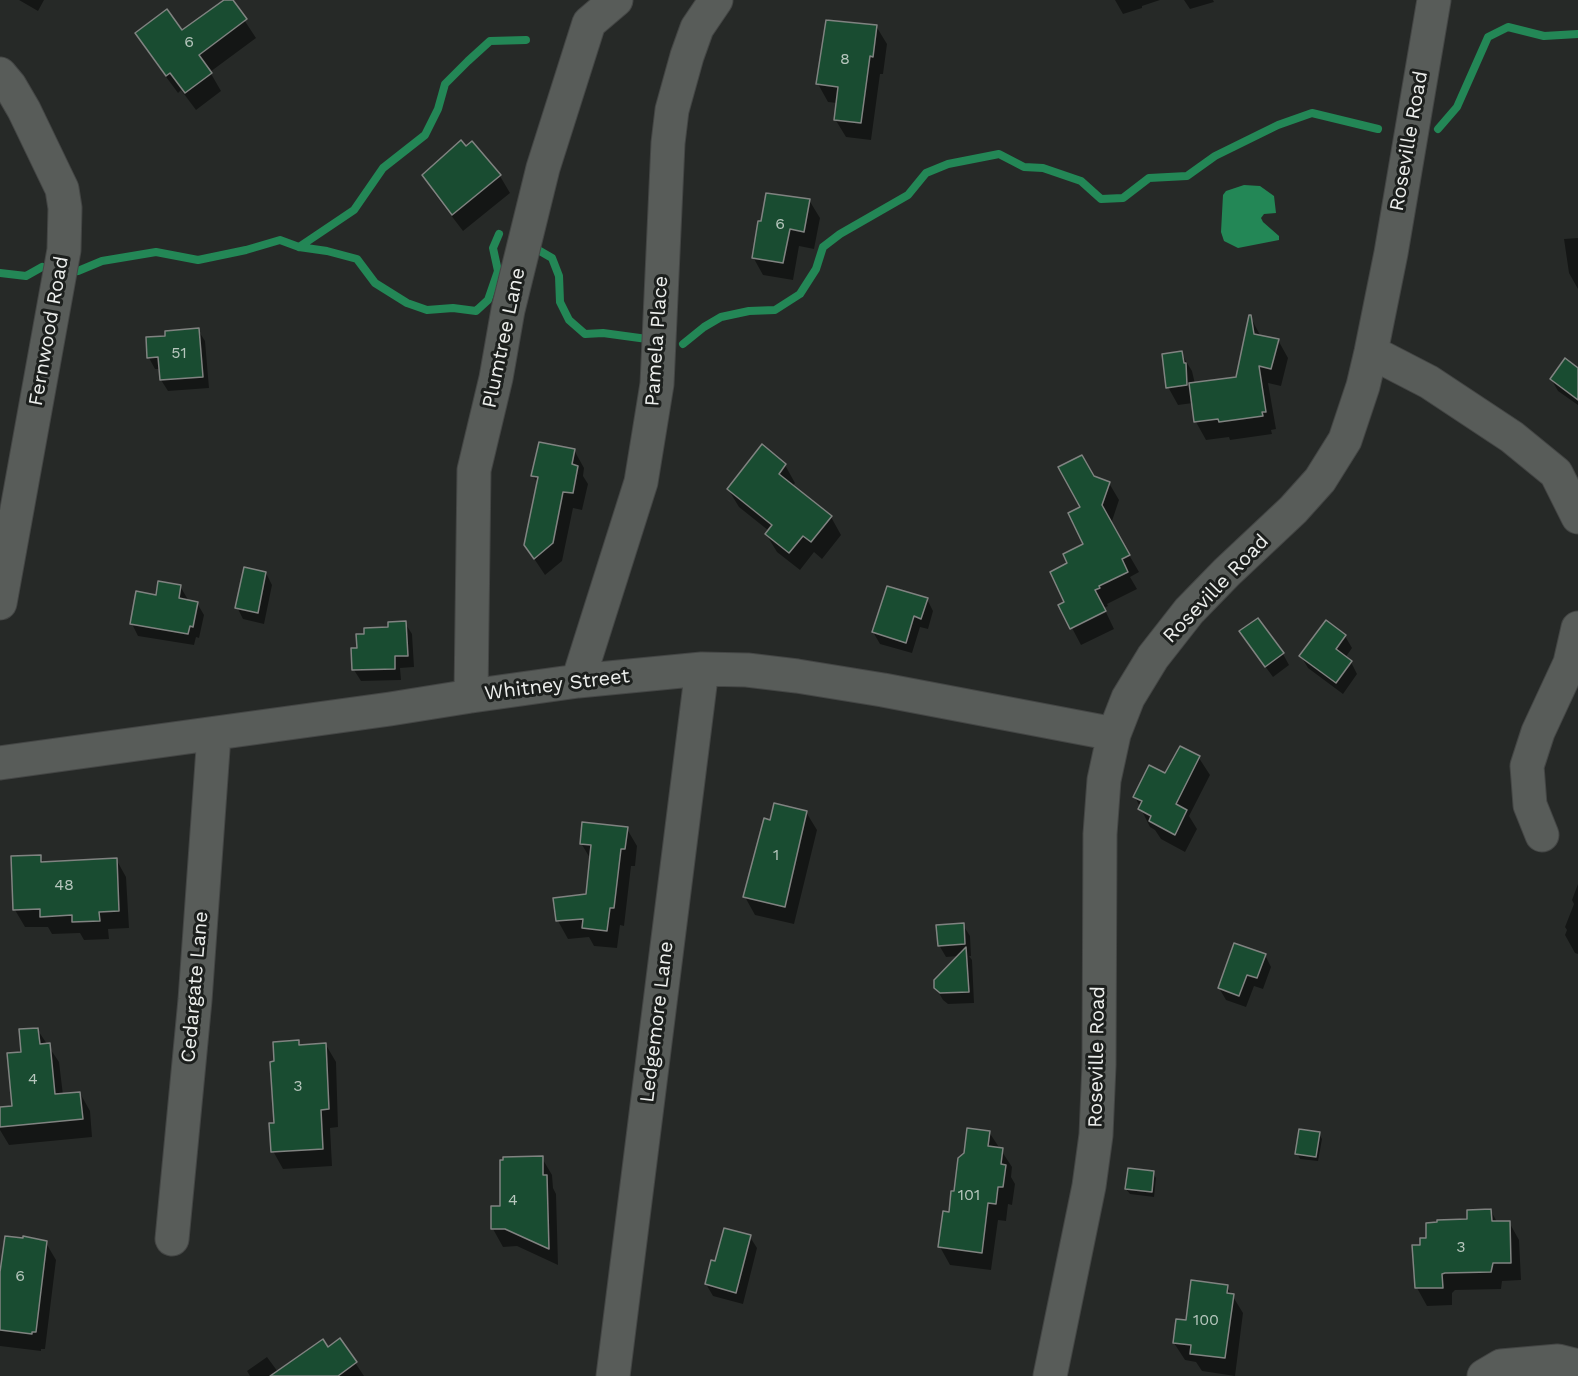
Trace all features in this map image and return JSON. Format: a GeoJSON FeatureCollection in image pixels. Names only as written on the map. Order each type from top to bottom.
{"type":"FeatureCollection","features":[{"type":"Feature","properties":{"kind":"street","name":"Plumtree Lane"},"geometry":{"type":"LineString","coordinates":[[471,696],[474,470],[496,378],[508,310],[543,168],[589,24],[615,0]]}},
{"type":"Feature","properties":{"kind":"street","name":"Pamela Place"},"geometry":{"type":"LineString","coordinates":[[578,681],[641,482],[657,384],[668,143],[672,110],[697,28],[716,0]]}},
{"type":"Feature","properties":{"kind":"street","name":"Roseville Road"},"geometry":{"type":"LineString","coordinates":[[1050,1376],[1089,1186],[1096,1135],[1100,1065],[1100,834],[1104,780],[1114,734],[1128,698],[1153,657],[1189,611],[1293,510],[1320,480],[1345,440],[1363,386],[1371,352],[1434,0]]}},
{"type":"Feature","properties":{"kind":"street","name":"Fernwood Road"},"geometry":{"type":"LineString","coordinates":[[0,74],[24,110],[62,189],[65,208],[64,250],[0,603]]}},
{"type":"Feature","properties":{"kind":"street"},"geometry":{"type":"LineString","coordinates":[[1371,352],[1429,382],[1512,437],[1556,474],[1578,517]]}},
{"type":"Feature","properties":{"kind":"street"},"geometry":{"type":"LineString","coordinates":[[1542,835],[1530,805],[1527,766],[1538,732],[1570,663],[1578,628]]}},
{"type":"Feature","properties":{"kind":"street","name":"Whitney Street"},"geometry":{"type":"LineString","coordinates":[[0,763],[214,735],[578,681],[702,669],[747,670],[797,676],[1114,734]]}},
{"type":"Feature","properties":{"kind":"street","name":"Ledgemore Lane"},"geometry":{"type":"LineString","coordinates":[[613,1376],[702,669]]}},
{"type":"Feature","properties":{"kind":"street","name":"Cedargate Lane"},"geometry":{"type":"LineString","coordinates":[[172,1239],[195,1000],[214,735]]}},
{"type":"Feature","properties":{"kind":"street"},"geometry":{"type":"LineString","coordinates":[[1484,1376],[1501,1366],[1558,1361],[1578,1366]]}},
{"type":"Feature","properties":{"kind":"shaded area"},"geometry":{"type":"Polygon","coordinates":[[[1244,185],[1260,186],[1274,196],[1276,213],[1264,214],[1261,218],[1279,236],[1279,240],[1238,248],[1224,241],[1221,232],[1223,195],[1226,191],[1244,185]]]}},
{"type":"Feature","properties":{"kind":"building"},"geometry":{"type":"Polygon","coordinates":[[[224,0],[233,0],[247,19],[199,55],[212,73],[185,93],[170,73],[166,76],[135,33],[167,9],[182,30],[224,0]]]}},
{"type":"Feature","properties":{"kind":"building"},"geometry":{"type":"Polygon","coordinates":[[[826,20],[877,25],[873,57],[870,56],[861,123],[834,120],[838,87],[816,84],[826,20]]]}},
{"type":"Feature","properties":{"kind":"building"},"geometry":{"type":"Polygon","coordinates":[[[461,140],[466,146],[472,141],[501,175],[452,215],[422,175],[461,140]]]}},
{"type":"Feature","properties":{"kind":"building"},"geometry":{"type":"Polygon","coordinates":[[[766,193],[810,199],[804,232],[790,229],[783,263],[752,258],[758,221],[761,221],[766,193]]]}},
{"type":"Feature","properties":{"kind":"building"},"geometry":{"type":"Polygon","coordinates":[[[1249,315],[1251,315],[1254,334],[1279,339],[1271,369],[1259,366],[1266,412],[1262,412],[1263,416],[1219,422],[1218,419],[1194,422],[1189,383],[1236,377],[1249,315]]]}},
{"type":"Feature","properties":{"kind":"building"},"geometry":{"type":"Polygon","coordinates":[[[199,328],[203,377],[160,380],[158,357],[147,358],[146,337],[165,336],[165,331],[199,328]]]}},
{"type":"Feature","properties":{"kind":"building"},"geometry":{"type":"Polygon","coordinates":[[[1182,351],[1184,363],[1186,363],[1187,385],[1166,388],[1162,354],[1182,351]]]}},
{"type":"Feature","properties":{"kind":"building"},"geometry":{"type":"Polygon","coordinates":[[[1565,358],[1578,368],[1578,400],[1550,379],[1565,358]]]}},
{"type":"Feature","properties":{"kind":"building"},"geometry":{"type":"Polygon","coordinates":[[[539,442],[575,449],[572,464],[578,466],[573,493],[563,492],[553,543],[534,559],[524,545],[538,477],[531,476],[539,442]]]}},
{"type":"Feature","properties":{"kind":"building"},"geometry":{"type":"Polygon","coordinates":[[[762,444],[786,464],[779,474],[832,516],[811,542],[803,536],[789,553],[765,534],[772,525],[727,489],[762,444]]]}},
{"type":"Feature","properties":{"kind":"building"},"geometry":{"type":"Polygon","coordinates":[[[1082,455],[1094,476],[1110,482],[1102,505],[1130,555],[1122,559],[1128,572],[1095,590],[1106,611],[1070,629],[1058,605],[1064,602],[1050,572],[1067,563],[1063,554],[1083,544],[1068,513],[1080,507],[1058,467],[1082,455]]]}},
{"type":"Feature","properties":{"kind":"building"},"geometry":{"type":"Polygon","coordinates":[[[244,567],[266,572],[258,613],[235,608],[244,567]]]}},
{"type":"Feature","properties":{"kind":"building"},"geometry":{"type":"Polygon","coordinates":[[[158,581],[181,585],[179,598],[198,602],[193,627],[190,626],[188,634],[130,624],[136,591],[156,595],[158,581]]]}},
{"type":"Feature","properties":{"kind":"building"},"geometry":{"type":"Polygon","coordinates":[[[887,586],[928,598],[921,619],[914,616],[906,643],[872,632],[887,586]]]}},
{"type":"Feature","properties":{"kind":"building"},"geometry":{"type":"Polygon","coordinates":[[[1258,618],[1284,653],[1265,667],[1239,631],[1258,618]]]}},
{"type":"Feature","properties":{"kind":"building"},"geometry":{"type":"Polygon","coordinates":[[[1326,620],[1346,635],[1336,649],[1352,661],[1336,683],[1299,656],[1326,620]]]}},
{"type":"Feature","properties":{"kind":"building"},"geometry":{"type":"Polygon","coordinates":[[[406,621],[408,656],[395,656],[395,669],[352,670],[351,648],[357,648],[356,634],[364,634],[364,628],[388,627],[388,622],[406,621]]]}},
{"type":"Feature","properties":{"kind":"building"},"geometry":{"type":"Polygon","coordinates":[[[1180,746],[1200,756],[1176,804],[1187,810],[1175,835],[1149,821],[1151,816],[1138,809],[1142,801],[1133,797],[1149,765],[1165,773],[1180,746]]]}},
{"type":"Feature","properties":{"kind":"building"},"geometry":{"type":"Polygon","coordinates":[[[774,803],[807,811],[785,907],[743,897],[764,818],[770,820],[774,803]]]}},
{"type":"Feature","properties":{"kind":"building"},"geometry":{"type":"Polygon","coordinates":[[[582,822],[628,827],[625,849],[621,849],[614,908],[610,908],[607,931],[582,928],[583,919],[556,921],[553,898],[586,894],[591,845],[580,844],[582,822]]]}},
{"type":"Feature","properties":{"kind":"building"},"geometry":{"type":"Polygon","coordinates":[[[41,855],[41,862],[117,858],[119,911],[99,912],[100,921],[72,922],[72,915],[40,917],[40,909],[13,910],[11,856],[41,855]]]}},
{"type":"Feature","properties":{"kind":"building"},"geometry":{"type":"Polygon","coordinates":[[[964,923],[965,944],[938,946],[936,925],[964,923]]]}},
{"type":"Feature","properties":{"kind":"building"},"geometry":{"type":"Polygon","coordinates":[[[1234,943],[1266,954],[1257,978],[1247,975],[1239,996],[1218,988],[1234,943]]]}},
{"type":"Feature","properties":{"kind":"building"},"geometry":{"type":"Polygon","coordinates":[[[966,947],[969,992],[940,993],[934,988],[934,980],[966,947]]]}},
{"type":"Feature","properties":{"kind":"building"},"geometry":{"type":"Polygon","coordinates":[[[38,1028],[40,1044],[50,1043],[55,1094],[80,1092],[83,1119],[0,1127],[0,1107],[12,1106],[7,1053],[21,1052],[19,1029],[38,1028]]]}},
{"type":"Feature","properties":{"kind":"building"},"geometry":{"type":"Polygon","coordinates":[[[299,1040],[299,1045],[326,1043],[329,1109],[321,1110],[323,1149],[271,1152],[269,1123],[274,1123],[270,1062],[274,1061],[273,1042],[299,1040]]]}},
{"type":"Feature","properties":{"kind":"building"},"geometry":{"type":"Polygon","coordinates":[[[967,1128],[990,1131],[988,1146],[1003,1148],[1001,1164],[1006,1165],[1003,1187],[998,1187],[996,1204],[988,1203],[982,1253],[938,1247],[943,1211],[949,1212],[958,1158],[964,1153],[967,1128]]]}},
{"type":"Feature","properties":{"kind":"building"},"geometry":{"type":"Polygon","coordinates":[[[1299,1129],[1320,1132],[1316,1157],[1295,1154],[1299,1129]]]}},
{"type":"Feature","properties":{"kind":"building"},"geometry":{"type":"Polygon","coordinates":[[[543,1156],[543,1175],[547,1175],[549,1249],[505,1229],[491,1229],[491,1206],[500,1206],[500,1160],[503,1160],[503,1157],[543,1156]]]}},
{"type":"Feature","properties":{"kind":"building"},"geometry":{"type":"Polygon","coordinates":[[[1128,1168],[1154,1171],[1152,1192],[1125,1189],[1128,1168]]]}},
{"type":"Feature","properties":{"kind":"building"},"geometry":{"type":"Polygon","coordinates":[[[1491,1209],[1492,1221],[1510,1221],[1511,1263],[1493,1263],[1491,1272],[1442,1274],[1443,1288],[1415,1288],[1412,1245],[1420,1245],[1420,1238],[1426,1238],[1426,1223],[1437,1222],[1437,1220],[1467,1219],[1467,1210],[1491,1209]]]}},
{"type":"Feature","properties":{"kind":"building"},"geometry":{"type":"Polygon","coordinates":[[[724,1228],[751,1235],[736,1293],[705,1284],[711,1260],[715,1261],[724,1228]]]}},
{"type":"Feature","properties":{"kind":"building"},"geometry":{"type":"Polygon","coordinates":[[[5,1236],[23,1238],[23,1236],[47,1241],[36,1332],[32,1334],[0,1330],[0,1272],[5,1236]]]}},
{"type":"Feature","properties":{"kind":"building"},"geometry":{"type":"Polygon","coordinates":[[[1191,1280],[1228,1285],[1227,1293],[1234,1294],[1225,1358],[1190,1354],[1191,1345],[1173,1343],[1176,1319],[1186,1320],[1191,1280]]]}},
{"type":"Feature","properties":{"kind":"building"},"geometry":{"type":"Polygon","coordinates":[[[340,1338],[357,1362],[338,1376],[270,1376],[323,1339],[328,1347],[340,1338]]]}},
{"type":"Feature","properties":{"kind":"waterway"},"geometry":{"type":"LineString","coordinates":[[1438,129],[1457,107],[1488,37],[1508,27],[1544,36],[1578,34]]}},
{"type":"Feature","properties":{"kind":"waterway"},"geometry":{"type":"LineString","coordinates":[[299,247],[354,210],[383,168],[425,135],[438,109],[445,84],[468,61],[490,41],[526,40]]}},
{"type":"Feature","properties":{"kind":"waterway"},"geometry":{"type":"LineString","coordinates":[[683,344],[721,317],[749,311],[775,310],[800,294],[816,269],[823,247],[840,234],[908,195],[926,173],[948,164],[999,154],[1024,167],[1043,168],[1081,181],[1101,199],[1123,198],[1149,178],[1187,176],[1215,156],[1278,125],[1312,113],[1378,129]]}},
{"type":"Feature","properties":{"kind":"waterway"},"geometry":{"type":"LineString","coordinates":[[78,271],[102,261],[156,252],[198,260],[280,240],[299,247],[357,259],[375,283],[407,303],[427,310],[453,308],[476,311],[488,300],[498,271],[493,248],[499,234]]}},
{"type":"Feature","properties":{"kind":"waterway"},"geometry":{"type":"LineString","coordinates":[[533,247],[552,258],[559,276],[560,302],[569,320],[585,334],[603,333],[647,339]]}},
{"type":"Feature","properties":{"kind":"waterway"},"geometry":{"type":"LineString","coordinates":[[0,273],[26,276],[42,267]]}}]}
